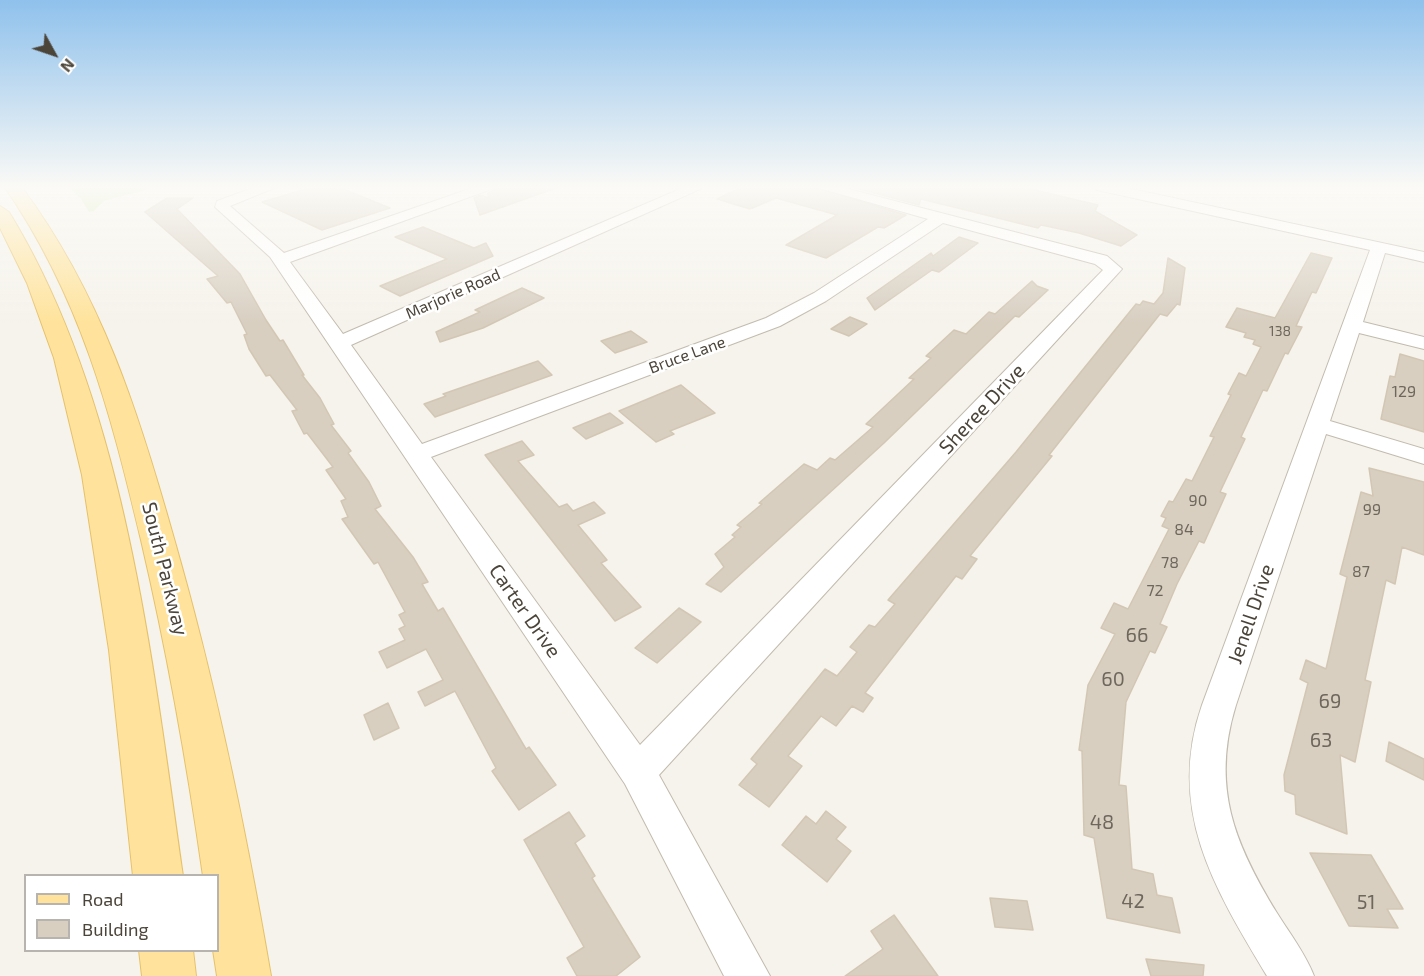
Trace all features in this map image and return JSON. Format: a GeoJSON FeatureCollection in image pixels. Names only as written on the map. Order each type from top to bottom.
{"type":"FeatureCollection","features":[{"type":"Feature","properties":{"kind":"main road"},"geometry":{"type":"LineString","coordinates":[[11,232],[39,282],[52,314],[68,358],[92,447],[121,592],[144,753],[158,874]]}},
{"type":"Feature","properties":{"kind":"main road","name":"South Parkway"},"geometry":{"type":"LineString","coordinates":[[45,232],[71,278],[104,359],[132,439],[175,600],[199,718],[244,976]]}},
{"type":"Feature","properties":{"kind":"main road"},"geometry":{"type":"LineString","coordinates":[[166,952],[169,976]]}},
{"type":"Feature","properties":{"kind":"street","name":"Carter Drive"},"geometry":{"type":"LineString","coordinates":[[252,232],[271,248],[280,260],[638,771],[748,976]]}},
{"type":"Feature","properties":{"kind":"street"},"geometry":{"type":"LineString","coordinates":[[280,260],[362,232]]}},
{"type":"Feature","properties":{"kind":"street","name":"Marjorie Road"},"geometry":{"type":"LineString","coordinates":[[337,344],[595,232]]}},
{"type":"Feature","properties":{"kind":"street","name":"Bruce Lane"},"geometry":{"type":"LineString","coordinates":[[416,454],[773,322],[820,297],[919,232]]}},
{"type":"Feature","properties":{"kind":"street","name":"Sheree Drive"},"geometry":{"type":"LineString","coordinates":[[638,771],[1113,269],[1101,260],[992,232]]}},
{"type":"Feature","properties":{"kind":"street"},"geometry":{"type":"LineString","coordinates":[[1308,232],[1424,257]]}},
{"type":"Feature","properties":{"kind":"street","name":"Jenell Drive"},"geometry":{"type":"LineString","coordinates":[[1292,976],[1245,896],[1222,848],[1208,799],[1206,767],[1210,736],[1379,247]]}},
{"type":"Feature","properties":{"kind":"street"},"geometry":{"type":"LineString","coordinates":[[1352,325],[1424,343]]}},
{"type":"Feature","properties":{"kind":"street"},"geometry":{"type":"LineString","coordinates":[[1317,424],[1424,457]]}},
{"type":"Feature","properties":{"kind":"building"},"geometry":{"type":"Polygon","coordinates":[[[167,232],[199,232],[240,274],[266,320],[280,341],[283,340],[304,375],[302,375],[320,398],[334,424],[331,425],[351,451],[348,453],[369,482],[381,506],[375,509],[413,557],[428,582],[422,584],[438,611],[443,608],[526,749],[529,747],[556,785],[519,810],[492,771],[496,768],[455,691],[425,706],[418,692],[443,680],[426,649],[387,668],[379,652],[405,640],[399,629],[405,626],[399,615],[405,612],[378,562],[374,564],[342,519],[348,517],[341,501],[346,499],[326,470],[333,467],[307,433],[304,434],[292,411],[297,410],[270,375],[266,376],[249,349],[244,335],[247,334],[231,302],[227,303],[207,279],[218,276],[167,232]]]}},
{"type":"Feature","properties":{"kind":"building"},"geometry":{"type":"Polygon","coordinates":[[[410,232],[434,232],[474,248],[486,243],[493,256],[400,296],[380,286],[447,259],[395,237],[410,232]]]}},
{"type":"Feature","properties":{"kind":"building"},"geometry":{"type":"Polygon","coordinates":[[[809,232],[870,232],[826,258],[786,245],[809,232]]]}},
{"type":"Feature","properties":{"kind":"building"},"geometry":{"type":"Polygon","coordinates":[[[1072,232],[1131,232],[1137,235],[1121,246],[1072,232]]]}},
{"type":"Feature","properties":{"kind":"building"},"geometry":{"type":"Polygon","coordinates":[[[959,237],[978,243],[939,272],[932,270],[875,310],[867,298],[931,253],[933,256],[959,237]]]}},
{"type":"Feature","properties":{"kind":"building"},"geometry":{"type":"Polygon","coordinates":[[[1311,253],[1332,258],[1316,293],[1312,292],[1296,326],[1302,327],[1288,354],[1285,353],[1267,391],[1263,390],[1241,437],[1245,439],[1220,492],[1226,494],[1204,543],[1199,541],[1177,584],[1160,624],[1167,627],[1155,653],[1150,651],[1126,702],[1119,785],[1126,786],[1132,869],[1153,874],[1157,895],[1172,898],[1180,933],[1107,918],[1094,838],[1084,835],[1082,751],[1079,750],[1088,685],[1115,634],[1101,628],[1114,603],[1128,609],[1169,529],[1162,526],[1166,518],[1161,516],[1169,501],[1173,502],[1186,479],[1192,481],[1214,437],[1210,436],[1231,395],[1228,394],[1239,373],[1246,376],[1261,347],[1253,344],[1255,340],[1244,337],[1246,333],[1226,327],[1237,308],[1275,318],[1311,253]]]}},
{"type":"Feature","properties":{"kind":"building"},"geometry":{"type":"Polygon","coordinates":[[[1168,258],[1185,268],[1180,305],[1177,304],[1167,316],[1160,314],[1049,455],[1052,456],[970,556],[977,559],[962,579],[956,576],[865,693],[873,698],[863,712],[852,706],[836,726],[821,716],[788,756],[802,766],[769,807],[739,785],[757,764],[751,759],[825,669],[837,676],[857,652],[850,647],[869,625],[875,627],[895,604],[888,600],[1016,452],[1136,304],[1140,305],[1143,301],[1154,304],[1163,293],[1168,258]]]}},
{"type":"Feature","properties":{"kind":"building"},"geometry":{"type":"Polygon","coordinates":[[[1032,281],[1037,286],[1048,290],[1019,317],[1015,316],[884,443],[721,592],[706,584],[724,567],[715,554],[735,537],[732,535],[741,527],[737,525],[762,504],[759,503],[804,464],[817,470],[830,458],[835,460],[873,427],[866,424],[914,379],[909,378],[931,358],[926,356],[954,330],[966,334],[989,312],[995,314],[1032,281]]]}},
{"type":"Feature","properties":{"kind":"building"},"geometry":{"type":"Polygon","coordinates":[[[522,288],[544,298],[483,328],[440,342],[436,332],[480,312],[475,310],[522,288]]]}},
{"type":"Feature","properties":{"kind":"building"},"geometry":{"type":"Polygon","coordinates":[[[850,317],[867,324],[849,336],[831,329],[850,317]]]}},
{"type":"Feature","properties":{"kind":"building"},"geometry":{"type":"Polygon","coordinates":[[[631,331],[647,342],[615,353],[601,341],[631,331]]]}},
{"type":"Feature","properties":{"kind":"building"},"geometry":{"type":"Polygon","coordinates":[[[1400,354],[1424,361],[1424,432],[1381,419],[1390,376],[1395,377],[1400,354]]]}},
{"type":"Feature","properties":{"kind":"building"},"geometry":{"type":"Polygon","coordinates":[[[538,361],[552,375],[435,417],[424,404],[446,396],[443,394],[538,361]]]}},
{"type":"Feature","properties":{"kind":"building"},"geometry":{"type":"Polygon","coordinates":[[[681,385],[715,413],[670,431],[674,434],[656,442],[619,411],[681,385]]]}},
{"type":"Feature","properties":{"kind":"building"},"geometry":{"type":"Polygon","coordinates":[[[610,413],[623,423],[586,439],[573,428],[610,413]]]}},
{"type":"Feature","properties":{"kind":"building"},"geometry":{"type":"Polygon","coordinates":[[[522,441],[534,455],[518,461],[559,507],[567,504],[573,511],[594,502],[605,513],[578,525],[607,560],[601,563],[641,607],[615,621],[485,455],[522,441]]]}},
{"type":"Feature","properties":{"kind":"building"},"geometry":{"type":"Polygon","coordinates":[[[1369,468],[1424,482],[1424,555],[1402,547],[1395,584],[1386,580],[1365,680],[1371,682],[1355,762],[1340,755],[1347,834],[1296,814],[1295,795],[1285,791],[1284,775],[1308,683],[1300,679],[1306,660],[1326,669],[1347,577],[1340,574],[1361,492],[1373,496],[1369,468]]]}},
{"type":"Feature","properties":{"kind":"building"},"geometry":{"type":"Polygon","coordinates":[[[679,608],[701,622],[657,663],[635,648],[679,608]]]}},
{"type":"Feature","properties":{"kind":"building"},"geometry":{"type":"Polygon","coordinates":[[[388,703],[399,728],[374,740],[364,715],[388,703]]]}},
{"type":"Feature","properties":{"kind":"building"},"geometry":{"type":"Polygon","coordinates":[[[1389,742],[1424,759],[1424,780],[1386,761],[1389,742]]]}},
{"type":"Feature","properties":{"kind":"building"},"geometry":{"type":"Polygon","coordinates":[[[826,811],[846,827],[836,839],[851,851],[827,882],[782,845],[806,816],[816,824],[826,811]]]}},
{"type":"Feature","properties":{"kind":"building"},"geometry":{"type":"Polygon","coordinates":[[[569,812],[585,836],[575,843],[595,876],[592,878],[640,957],[616,976],[577,976],[567,958],[584,947],[524,840],[569,812]]]}},
{"type":"Feature","properties":{"kind":"building"},"geometry":{"type":"Polygon","coordinates":[[[1310,853],[1371,855],[1403,909],[1387,909],[1398,928],[1349,926],[1310,853]]]}},
{"type":"Feature","properties":{"kind":"building"},"geometry":{"type":"Polygon","coordinates":[[[990,898],[1027,901],[1033,930],[995,927],[990,898]]]}},
{"type":"Feature","properties":{"kind":"building"},"geometry":{"type":"Polygon","coordinates":[[[894,915],[938,976],[845,976],[883,949],[871,931],[894,915]]]}},
{"type":"Feature","properties":{"kind":"building"},"geometry":{"type":"Polygon","coordinates":[[[1146,959],[1204,965],[1203,976],[1151,976],[1146,959]]]}}]}
